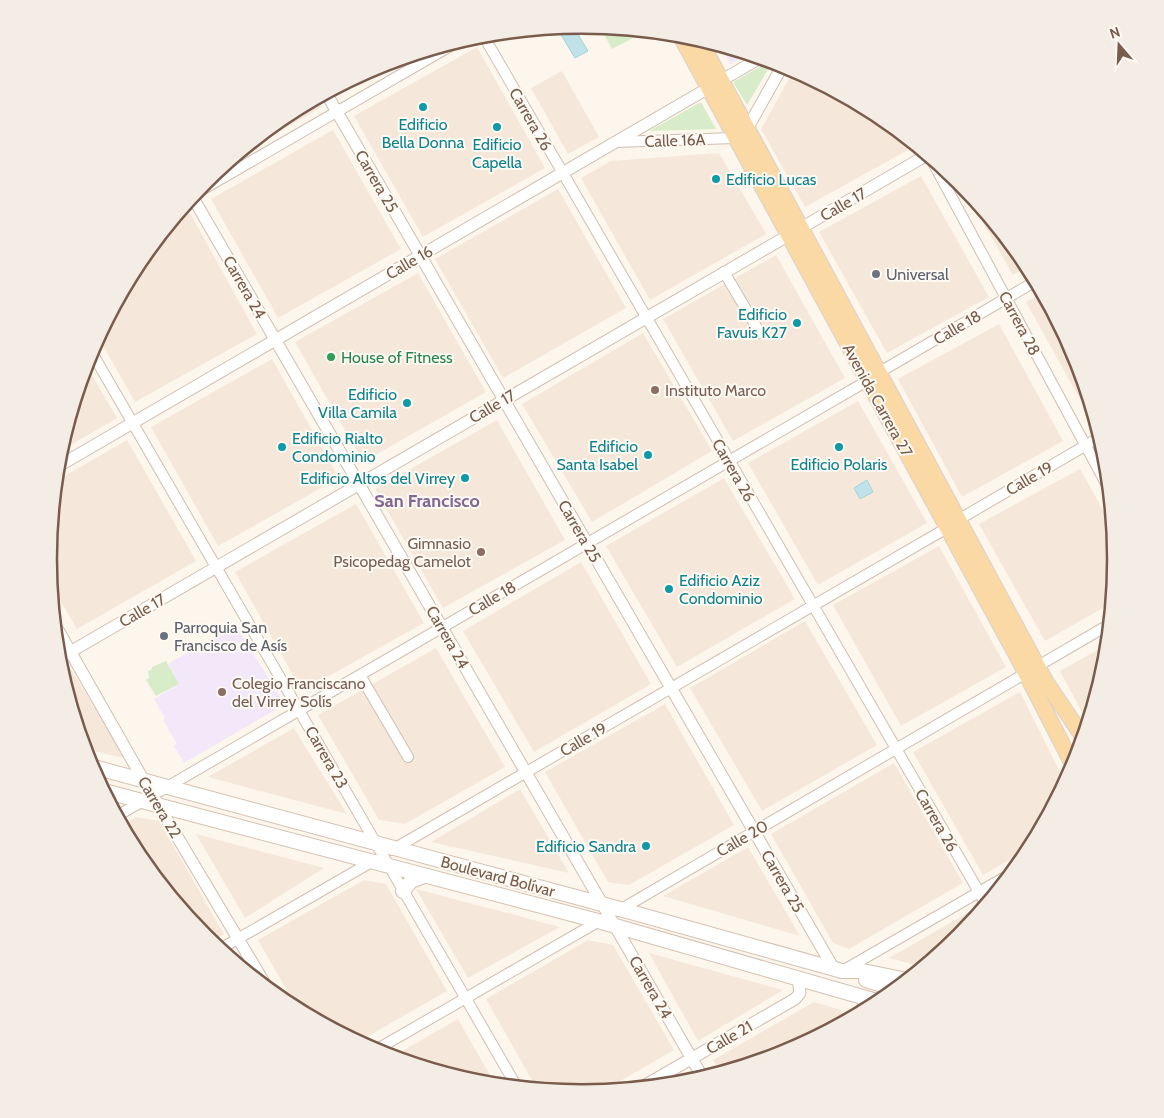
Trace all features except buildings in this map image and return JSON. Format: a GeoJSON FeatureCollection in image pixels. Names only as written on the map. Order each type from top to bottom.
{"type":"FeatureCollection","features":[{"type":"Feature","properties":{"kind":"main road","name":"Avenida Carrera 27"},"geometry":{"type":"LineString","coordinates":[[687,45],[714,84],[1032,670],[1069,755]]}},
{"type":"Feature","properties":{"kind":"main road","name":"Avenida Carrera 27"},"geometry":{"type":"LineString","coordinates":[[702,48],[714,84]]}},
{"type":"Feature","properties":{"kind":"main road","name":"Avenida Carrera 27"},"geometry":{"type":"LineString","coordinates":[[1032,670],[1050,689],[1079,729]]}},
{"type":"Feature","properties":{"kind":"main road"},"geometry":{"type":"LineString","coordinates":[[1050,689],[1075,739]]}},
{"type":"Feature","properties":{"kind":"main road","name":"Boulevard Bolívar"},"geometry":{"type":"LineString","coordinates":[[101,769],[168,786],[383,855],[424,876],[609,915],[798,978],[870,998]]}},
{"type":"Feature","properties":{"kind":"main road","name":"Boulevard Bolívar"},"geometry":{"type":"LineString","coordinates":[[112,793],[383,855],[609,915],[838,970],[863,971],[899,978]]}},
{"type":"Feature","properties":{"kind":"main road"},"geometry":{"type":"LineString","coordinates":[[403,891],[411,881],[424,876]]}},
{"type":"Feature","properties":{"kind":"main road"},"geometry":{"type":"LineString","coordinates":[[838,970],[888,986]]}},
{"type":"Feature","properties":{"kind":"street","name":"Carrera 26"},"geometry":{"type":"LineString","coordinates":[[487,43],[983,898]]}},
{"type":"Feature","properties":{"kind":"street"},"geometry":{"type":"LineString","coordinates":[[218,182],[434,56]]}},
{"type":"Feature","properties":{"kind":"street","name":"Calle 16"},"geometry":{"type":"LineString","coordinates":[[66,462],[752,62]]}},
{"type":"Feature","properties":{"kind":"street"},"geometry":{"type":"LineString","coordinates":[[741,133],[778,72]]}},
{"type":"Feature","properties":{"kind":"street","name":"Carrera 25"},"geometry":{"type":"LineString","coordinates":[[329,99],[754,831],[838,970]]}},
{"type":"Feature","properties":{"kind":"street","name":"Calle 16A"},"geometry":{"type":"LineString","coordinates":[[615,142],[741,133]]}},
{"type":"Feature","properties":{"kind":"street","name":"Calle 17"},"geometry":{"type":"LineString","coordinates":[[66,655],[921,158]]}},
{"type":"Feature","properties":{"kind":"street","name":"Carrera 28"},"geometry":{"type":"LineString","coordinates":[[940,175],[1100,472]]}},
{"type":"Feature","properties":{"kind":"street","name":"Carrera 24"},"geometry":{"type":"LineString","coordinates":[[197,203],[699,1070]]}},
{"type":"Feature","properties":{"kind":"street"},"geometry":{"type":"LineString","coordinates":[[724,272],[760,333]]}},
{"type":"Feature","properties":{"kind":"street","name":"Calle 18"},"geometry":{"type":"LineString","coordinates":[[123,814],[151,801],[168,786],[1030,285]]}},
{"type":"Feature","properties":{"kind":"street","name":"Carrera 23"},"geometry":{"type":"LineString","coordinates":[[96,359],[513,1080]]}},
{"type":"Feature","properties":{"kind":"street","name":"Calle 19"},"geometry":{"type":"LineString","coordinates":[[227,945],[813,606],[1093,441]]}},
{"type":"Feature","properties":{"kind":"street","name":"Calle 20"},"geometry":{"type":"LineString","coordinates":[[384,1045],[1103,628]]}},
{"type":"Feature","properties":{"kind":"street","name":"Carrera 22"},"geometry":{"type":"LineString","coordinates":[[63,638],[144,781],[151,801],[239,938],[259,974]]}},
{"type":"Feature","properties":{"kind":"street"},"geometry":{"type":"LineString","coordinates":[[360,675],[408,757]]}},
{"type":"Feature","properties":{"kind":"street"},"geometry":{"type":"LineString","coordinates":[[838,970],[997,882]]}},
{"type":"Feature","properties":{"kind":"street","name":"Calle 21"},"geometry":{"type":"LineString","coordinates":[[655,1079],[795,999],[800,993],[798,978]]}},
{"type":"Feature","properties":{"kind":"shaded area"},"geometry":{"type":"Polygon","coordinates":[[[477,47],[545,168],[423,237],[354,116],[477,47]]]}},
{"type":"Feature","properties":{"kind":"shaded area"},"geometry":{"type":"Polygon","coordinates":[[[725,54],[740,59],[730,64],[725,54]]]}},
{"type":"Feature","properties":{"kind":"shaded area"},"geometry":{"type":"Polygon","coordinates":[[[562,71],[599,137],[568,154],[531,88],[562,71]]]}},
{"type":"Feature","properties":{"kind":"shaded area"},"geometry":{"type":"Polygon","coordinates":[[[790,77],[845,104],[902,142],[908,150],[805,207],[761,129],[790,77]]]}},
{"type":"Feature","properties":{"kind":"shaded area"},"geometry":{"type":"Polygon","coordinates":[[[319,104],[322,107],[268,138],[319,104]]]}},
{"type":"Feature","properties":{"kind":"shaded area"},"geometry":{"type":"Polygon","coordinates":[[[333,130],[401,249],[278,318],[211,199],[333,130]]]}},
{"type":"Feature","properties":{"kind":"shaded area"},"geometry":{"type":"Polygon","coordinates":[[[719,153],[766,234],[650,300],[581,178],[611,161],[719,153]]]}},
{"type":"Feature","properties":{"kind":"shaded area"},"geometry":{"type":"Polygon","coordinates":[[[921,176],[989,297],[887,353],[819,232],[921,176]]]}},
{"type":"Feature","properties":{"kind":"shaded area"},"geometry":{"type":"Polygon","coordinates":[[[558,189],[626,308],[503,378],[435,259],[558,189]]]}},
{"type":"Feature","properties":{"kind":"shaded area"},"geometry":{"type":"Polygon","coordinates":[[[190,213],[257,334],[135,402],[103,345],[127,296],[145,267],[184,216],[190,213]]]}},
{"type":"Feature","properties":{"kind":"shaded area"},"geometry":{"type":"Polygon","coordinates":[[[979,215],[999,239],[1021,270],[1013,275],[979,215]]]}},
{"type":"Feature","properties":{"kind":"shaded area"},"geometry":{"type":"Polygon","coordinates":[[[776,255],[845,378],[733,441],[663,319],[776,255]]]}},
{"type":"Feature","properties":{"kind":"shaded area"},"geometry":{"type":"Polygon","coordinates":[[[418,273],[486,392],[363,462],[295,342],[418,273]]]}},
{"type":"Feature","properties":{"kind":"shaded area"},"geometry":{"type":"Polygon","coordinates":[[[1037,296],[1067,358],[1084,407],[1026,302],[1037,296]]]}},
{"type":"Feature","properties":{"kind":"shaded area"},"geometry":{"type":"Polygon","coordinates":[[[999,324],[1063,441],[962,497],[898,379],[999,324]]]}},
{"type":"Feature","properties":{"kind":"shaded area"},"geometry":{"type":"Polygon","coordinates":[[[643,333],[712,451],[592,522],[522,404],[643,333]]]}},
{"type":"Feature","properties":{"kind":"shaded area"},"geometry":{"type":"Polygon","coordinates":[[[272,359],[339,478],[218,546],[151,427],[272,359]]]}},
{"type":"Feature","properties":{"kind":"shaded area"},"geometry":{"type":"Polygon","coordinates":[[[91,374],[117,418],[70,446],[91,374]]]}},
{"type":"Feature","properties":{"kind":"shaded area"},"geometry":{"type":"Polygon","coordinates":[[[858,401],[927,523],[818,585],[748,463],[858,401]]]}},
{"type":"Feature","properties":{"kind":"shaded area"},"geometry":{"type":"Polygon","coordinates":[[[497,420],[565,540],[443,608],[375,489],[497,420]]]}},
{"type":"Feature","properties":{"kind":"shaded area"},"geometry":{"type":"Polygon","coordinates":[[[127,440],[196,561],[77,629],[58,597],[58,525],[63,477],[127,440]]]}},
{"type":"Feature","properties":{"kind":"shaded area"},"geometry":{"type":"Polygon","coordinates":[[[1080,469],[1105,514],[1107,559],[1105,607],[1045,641],[979,524],[1080,469]]]}},
{"type":"Feature","properties":{"kind":"shaded area"},"geometry":{"type":"Polygon","coordinates":[[[724,478],[795,599],[677,667],[606,546],[724,478]]]}},
{"type":"Feature","properties":{"kind":"shaded area"},"geometry":{"type":"Polygon","coordinates":[[[356,504],[424,623],[302,691],[235,572],[356,504]]]}},
{"type":"Feature","properties":{"kind":"shaded area"},"geometry":{"type":"Polygon","coordinates":[[[939,546],[1006,667],[901,726],[833,605],[939,546]]]}},
{"type":"Feature","properties":{"kind":"shaded area"},"geometry":{"type":"Polygon","coordinates":[[[581,562],[651,684],[534,752],[463,631],[581,562]]]}},
{"type":"Feature","properties":{"kind":"shaded area"},"geometry":{"type":"Polygon","coordinates":[[[805,621],[877,745],[762,811],[690,688],[805,621]]]}},
{"type":"Feature","properties":{"kind":"shaded area","name":"Colegio Franciscano del Virrey Solís"},"geometry":{"type":"Polygon","coordinates":[[[235,625],[285,704],[184,763],[174,746],[177,744],[163,720],[165,718],[154,699],[179,684],[168,664],[235,625]]]}},
{"type":"Feature","properties":{"kind":"shaded area"},"geometry":{"type":"Polygon","coordinates":[[[436,648],[505,767],[405,824],[379,820],[318,715],[436,648]]]}},
{"type":"Feature","properties":{"kind":"shaded area"},"geometry":{"type":"Polygon","coordinates":[[[1099,649],[1083,714],[1083,714],[1060,671],[1099,649]]]}},
{"type":"Feature","properties":{"kind":"shaded area"},"geometry":{"type":"Polygon","coordinates":[[[68,665],[124,758],[94,751],[75,695],[68,665]]]}},
{"type":"Feature","properties":{"kind":"shaded area"},"geometry":{"type":"Polygon","coordinates":[[[1020,692],[1061,774],[1037,822],[1015,857],[983,875],[913,752],[1020,692]]]}},
{"type":"Feature","properties":{"kind":"shaded area"},"geometry":{"type":"Polygon","coordinates":[[[665,704],[734,825],[629,885],[608,882],[545,772],[665,704]]]}},
{"type":"Feature","properties":{"kind":"shaded area"},"geometry":{"type":"Polygon","coordinates":[[[294,728],[303,743],[347,814],[208,777],[294,728]]]}},
{"type":"Feature","properties":{"kind":"shaded area"},"geometry":{"type":"Polygon","coordinates":[[[894,763],[963,883],[849,949],[833,943],[771,834],[894,763]]]}},
{"type":"Feature","properties":{"kind":"shaded area"},"geometry":{"type":"Polygon","coordinates":[[[520,789],[569,873],[431,842],[520,789]]]}},
{"type":"Feature","properties":{"kind":"shaded area"},"geometry":{"type":"Polygon","coordinates":[[[136,817],[159,821],[224,934],[219,937],[187,905],[165,879],[127,822],[136,817]]]}},
{"type":"Feature","properties":{"kind":"shaded area"},"geometry":{"type":"Polygon","coordinates":[[[196,834],[324,868],[245,918],[196,834]]]}},
{"type":"Feature","properties":{"kind":"shaded area"},"geometry":{"type":"Polygon","coordinates":[[[748,847],[800,936],[663,896],[748,847]]]}},
{"type":"Feature","properties":{"kind":"shaded area"},"geometry":{"type":"Polygon","coordinates":[[[364,880],[386,884],[447,991],[366,1037],[319,1014],[290,996],[258,940],[364,880]]]}},
{"type":"Feature","properties":{"kind":"shaded area"},"geometry":{"type":"Polygon","coordinates":[[[416,889],[560,927],[468,978],[416,889]]]}},
{"type":"Feature","properties":{"kind":"shaded area"},"geometry":{"type":"Polygon","coordinates":[[[972,911],[915,965],[889,958],[972,911]]]}},
{"type":"Feature","properties":{"kind":"shaded area"},"geometry":{"type":"Polygon","coordinates":[[[588,940],[613,945],[674,1050],[617,1083],[582,1084],[533,1082],[486,999],[588,940]]]}},
{"type":"Feature","properties":{"kind":"shaded area"},"geometry":{"type":"Polygon","coordinates":[[[649,953],[783,990],[698,1041],[649,953]]]}},
{"type":"Feature","properties":{"kind":"shaded area"},"geometry":{"type":"Polygon","coordinates":[[[814,1002],[841,1010],[844,1015],[783,1044],[751,1056],[717,1066],[713,1060],[814,1002]]]}},
{"type":"Feature","properties":{"kind":"shaded area"},"geometry":{"type":"Polygon","coordinates":[[[458,1019],[490,1076],[446,1066],[401,1052],[458,1019]]]}},
{"type":"Feature","properties":{"kind":"green space"},"geometry":{"type":"Polygon","coordinates":[[[604,35],[636,37],[612,49],[604,35]]]}},
{"type":"Feature","properties":{"kind":"green space"},"geometry":{"type":"Polygon","coordinates":[[[761,66],[769,69],[747,105],[733,82],[761,66]]]}},
{"type":"Feature","properties":{"kind":"green space"},"geometry":{"type":"Polygon","coordinates":[[[701,102],[716,129],[649,131],[701,102]]]}},
{"type":"Feature","properties":{"kind":"green space"},"geometry":{"type":"Polygon","coordinates":[[[166,661],[179,684],[156,696],[146,680],[149,678],[148,671],[152,667],[166,661]]]}},
{"type":"Feature","properties":{"kind":"water"},"geometry":{"type":"Polygon","coordinates":[[[578,34],[588,51],[575,58],[561,35],[578,34]]]}},
{"type":"Feature","properties":{"kind":"water"},"geometry":{"type":"Polygon","coordinates":[[[867,480],[873,492],[860,499],[854,488],[867,480]]]}},
{"type":"Feature","properties":{"kind":"place","name":"Edificio Bella Donna"},"geometry":{"type":"Point","coordinates":[423,107]}},
{"type":"Feature","properties":{"kind":"place","name":"Edificio Capella"},"geometry":{"type":"Point","coordinates":[497,127]}},
{"type":"Feature","properties":{"kind":"place","name":"Edificio Lucas"},"geometry":{"type":"Point","coordinates":[716,179]}},
{"type":"Feature","properties":{"kind":"place","name":"Universal"},"geometry":{"type":"Point","coordinates":[876,274]}},
{"type":"Feature","properties":{"kind":"place","name":"Edificio Favuis K27"},"geometry":{"type":"Point","coordinates":[797,323]}},
{"type":"Feature","properties":{"kind":"place","name":"House of Fitness"},"geometry":{"type":"Point","coordinates":[331,357]}},
{"type":"Feature","properties":{"kind":"place","name":"Instituto Marco"},"geometry":{"type":"Point","coordinates":[655,390]}},
{"type":"Feature","properties":{"kind":"place","name":"Edificio Villa Camila"},"geometry":{"type":"Point","coordinates":[407,403]}},
{"type":"Feature","properties":{"kind":"place","name":"Edificio Rialto Condominio"},"geometry":{"type":"Point","coordinates":[282,447]}},
{"type":"Feature","properties":{"kind":"place","name":"Edificio Polaris"},"geometry":{"type":"Point","coordinates":[839,447]}},
{"type":"Feature","properties":{"kind":"place","name":"Edificio Santa Isabel"},"geometry":{"type":"Point","coordinates":[648,455]}},
{"type":"Feature","properties":{"kind":"place","name":"Edificio Altos del Virrey"},"geometry":{"type":"Point","coordinates":[465,478]}},
{"type":"Feature","properties":{"kind":"place","name":"Gimnasio Psicopedag Camelot"},"geometry":{"type":"Point","coordinates":[481,552]}},
{"type":"Feature","properties":{"kind":"place","name":"Edificio Aziz Condominio"},"geometry":{"type":"Point","coordinates":[669,589]}},
{"type":"Feature","properties":{"kind":"place","name":"Parroquia San Francisco de Asís"},"geometry":{"type":"Point","coordinates":[164,636]}},
{"type":"Feature","properties":{"kind":"place","name":"Colegio Franciscano del Virrey Solís"},"geometry":{"type":"Point","coordinates":[222,692]}},
{"type":"Feature","properties":{"kind":"place","name":"Edificio Sandra"},"geometry":{"type":"Point","coordinates":[646,846]}},
{"type":"Feature","properties":{"kind":"district","name":"San Francisco"},"geometry":{"type":"Point","coordinates":[427,501]}}]}
